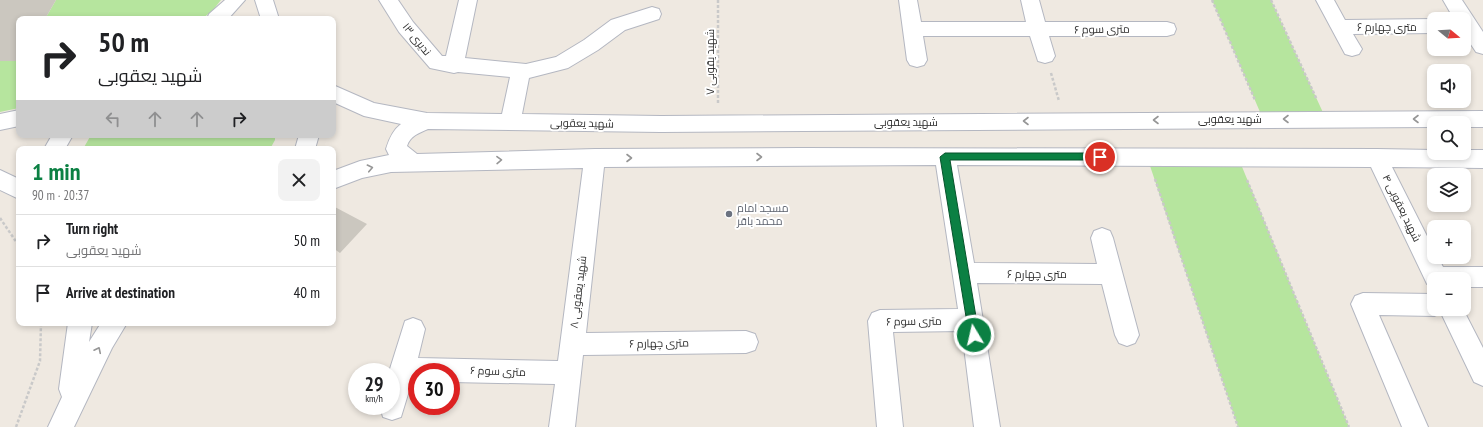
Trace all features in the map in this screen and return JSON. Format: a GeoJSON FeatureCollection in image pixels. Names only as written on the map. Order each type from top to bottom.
{"type":"FeatureCollection","features":[{"type":"Feature","properties":{"kind":"street"},"geometry":{"type":"LineString","coordinates":[[219,16],[236,0]]}},
{"type":"Feature","properties":{"kind":"street"},"geometry":{"type":"LineString","coordinates":[[264,0],[269,16]]}},
{"type":"Feature","properties":{"kind":"street","name":"ندیری ۱۳"},"geometry":{"type":"LineString","coordinates":[[388,0],[406,26],[437,63],[454,66],[521,71],[561,63],[591,45],[618,25],[652,14]]}},
{"type":"Feature","properties":{"kind":"street"},"geometry":{"type":"LineString","coordinates":[[454,66],[468,0]]}},
{"type":"Feature","properties":{"kind":"street"},"geometry":{"type":"LineString","coordinates":[[908,0],[916,60]]}},
{"type":"Feature","properties":{"kind":"street"},"geometry":{"type":"LineString","coordinates":[[1030,0],[1045,56]]}},
{"type":"Feature","properties":{"kind":"street"},"geometry":{"type":"LineString","coordinates":[[1325,0],[1352,49]]}},
{"type":"Feature","properties":{"kind":"street"},"geometry":{"type":"LineString","coordinates":[[1452,0],[1461,12]]}},
{"type":"Feature","properties":{"kind":"street","name":"۶ متری چهارم"},"geometry":{"type":"LineString","coordinates":[[1340,27],[1427,26]]}},
{"type":"Feature","properties":{"kind":"street"},"geometry":{"type":"LineString","coordinates":[[1471,27],[1483,48]]}},
{"type":"Feature","properties":{"kind":"street"},"geometry":{"type":"LineString","coordinates":[[913,29],[1038,30]]}},
{"type":"Feature","properties":{"kind":"street","name":"۶ متری سوم"},"geometry":{"type":"LineString","coordinates":[[1038,30],[1167,29]]}},
{"type":"Feature","properties":{"kind":"street"},"geometry":{"type":"LineString","coordinates":[[510,122],[521,71]]}},
{"type":"Feature","properties":{"kind":"street","name":"شهید یعقوبی"},"geometry":{"type":"LineString","coordinates":[[336,94],[371,110],[427,121],[718,123],[1483,119]]}},
{"type":"Feature","properties":{"kind":"street"},"geometry":{"type":"LineString","coordinates":[[0,122],[16,119]]}},
{"type":"Feature","properties":{"kind":"street"},"geometry":{"type":"LineString","coordinates":[[412,162],[396,149],[398,139],[404,131],[427,121]]}},
{"type":"Feature","properties":{"kind":"street"},"geometry":{"type":"LineString","coordinates":[[945,157],[972,320],[987,427]]}},
{"type":"Feature","properties":{"kind":"street"},"geometry":{"type":"LineString","coordinates":[[336,179],[360,170],[391,163],[595,158],[1238,157],[1483,159]]}},
{"type":"Feature","properties":{"kind":"street","name":"شهید یعقوبی ۸"},"geometry":{"type":"LineString","coordinates":[[562,427],[595,158]]}},
{"type":"Feature","properties":{"kind":"street","name":"شهید یعقوبی ۴"},"geometry":{"type":"LineString","coordinates":[[1377,158],[1433,272]]}},
{"type":"Feature","properties":{"kind":"street"},"geometry":{"type":"LineString","coordinates":[[0,179],[16,188]]}},
{"type":"Feature","properties":{"kind":"street"},"geometry":{"type":"LineString","coordinates":[[1102,238],[1110,274],[1127,335]]}},
{"type":"Feature","properties":{"kind":"street","name":"۶ متری چهارم"},"geometry":{"type":"LineString","coordinates":[[964,273],[1110,274]]}},
{"type":"Feature","properties":{"kind":"street"},"geometry":{"type":"LineString","coordinates":[[1471,277],[1483,277]]}},
{"type":"Feature","properties":{"kind":"street"},"geometry":{"type":"LineString","coordinates":[[1415,427],[1363,304],[1427,305]]}},
{"type":"Feature","properties":{"kind":"street"},"geometry":{"type":"LineString","coordinates":[[1454,316],[1483,374]]}},
{"type":"Feature","properties":{"kind":"street","name":"۶ متری سوم"},"geometry":{"type":"LineString","coordinates":[[890,427],[880,321],[972,320]]}},
{"type":"Feature","properties":{"kind":"street"},"geometry":{"type":"LineString","coordinates":[[64,419],[80,326]]}},
{"type":"Feature","properties":{"kind":"street"},"geometry":{"type":"LineString","coordinates":[[64,419],[103,340],[112,326]]}},
{"type":"Feature","properties":{"kind":"street"},"geometry":{"type":"LineString","coordinates":[[400,380],[413,329]]}},
{"type":"Feature","properties":{"kind":"street","name":"۶ متری چهارم"},"geometry":{"type":"LineString","coordinates":[[572,344],[746,342]]}},
{"type":"Feature","properties":{"kind":"street","name":"۶ متری سوم"},"geometry":{"type":"LineString","coordinates":[[403,369],[569,373]]}},
{"type":"Feature","properties":{"kind":"path","name":"شهید یقوبی ۷"},"geometry":{"type":"LineString","coordinates":[[718,0],[718,123]]}},
{"type":"Feature","properties":{"kind":"path"},"geometry":{"type":"LineString","coordinates":[[1212,0],[1263,119]]}},
{"type":"Feature","properties":{"kind":"path"},"geometry":{"type":"LineString","coordinates":[[1271,0],[1326,119]]}},
{"type":"Feature","properties":{"kind":"path"},"geometry":{"type":"LineString","coordinates":[[1045,56],[1064,121]]}},
{"type":"Feature","properties":{"kind":"path"},"geometry":{"type":"LineString","coordinates":[[1147,157],[1238,427]]}},
{"type":"Feature","properties":{"kind":"path"},"geometry":{"type":"LineString","coordinates":[[1238,157],[1349,427]]}},
{"type":"Feature","properties":{"kind":"path"},"geometry":{"type":"LineString","coordinates":[[0,218],[16,242]]}},
{"type":"Feature","properties":{"kind":"path"},"geometry":{"type":"LineString","coordinates":[[16,427],[40,361],[41,326]]}},
{"type":"Feature","properties":{"kind":"green space"},"geometry":{"type":"Polygon","coordinates":[[[56,0],[221,0],[206,16],[47,16],[56,0]]]}},
{"type":"Feature","properties":{"kind":"green space"},"geometry":{"type":"Polygon","coordinates":[[[1212,0],[1271,0],[1326,119],[1263,119],[1212,0]]]}},
{"type":"Feature","properties":{"kind":"green space"},"geometry":{"type":"Polygon","coordinates":[[[0,61],[16,61],[16,109],[0,112],[0,61]]]}},
{"type":"Feature","properties":{"kind":"green space"},"geometry":{"type":"Polygon","coordinates":[[[89,138],[275,138],[272,146],[85,146],[89,138]]]}},
{"type":"Feature","properties":{"kind":"green space"},"geometry":{"type":"Polygon","coordinates":[[[1147,157],[1238,157],[1349,427],[1238,427],[1147,157]]]}},
{"type":"Feature","properties":{"kind":"building"},"geometry":{"type":"Polygon","coordinates":[[[0,0],[56,0],[47,16],[16,16],[16,61],[0,61],[0,0]]]}},
{"type":"Feature","properties":{"kind":"building"},"geometry":{"type":"Polygon","coordinates":[[[336,208],[367,224],[340,253],[336,250],[336,208]]]}},
{"type":"Feature","properties":{"kind":"place","name":"مسجد امام محمد باقر"},"geometry":{"type":"Point","coordinates":[729,214]}},
{"type":"Feature","properties":{"kind":"route"},"geometry":{"type":"LineString","coordinates":[[974,335],[945,157],[1100,157]]}}]}
